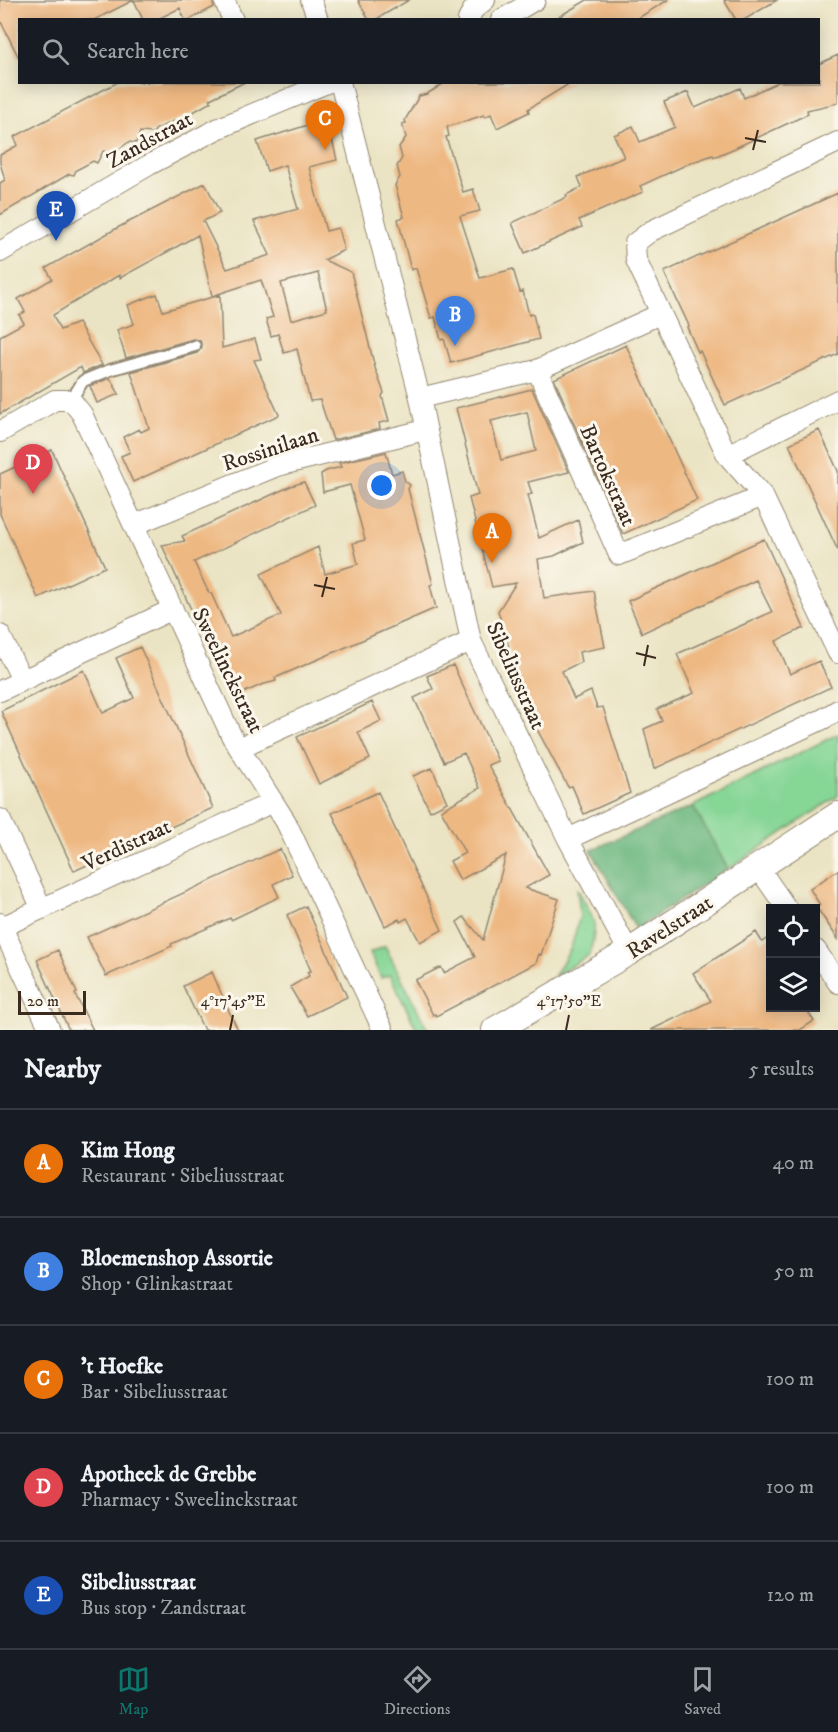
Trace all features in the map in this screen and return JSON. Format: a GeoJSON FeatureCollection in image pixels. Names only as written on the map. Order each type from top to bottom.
{"type":"FeatureCollection","features":[{"type":"Feature","properties":{"kind":"street"},"geometry":{"type":"LineString","coordinates":[[224,0],[232,18]]}},
{"type":"Feature","properties":{"kind":"street"},"geometry":{"type":"LineString","coordinates":[[310,0],[317,18]]}},
{"type":"Feature","properties":{"kind":"street"},"geometry":{"type":"LineString","coordinates":[[469,18],[473,10],[485,0]]}},
{"type":"Feature","properties":{"kind":"street"},"geometry":{"type":"LineString","coordinates":[[504,18],[535,0]]}},
{"type":"Feature","properties":{"kind":"street","name":"Zandstraat"},"geometry":{"type":"LineString","coordinates":[[0,252],[149,165],[217,129],[324,84]]}},
{"type":"Feature","properties":{"kind":"street","name":"Sibeliusstraat"},"geometry":{"type":"LineString","coordinates":[[341,84],[420,399],[471,641],[568,839],[629,952]]}},
{"type":"Feature","properties":{"kind":"street"},"geometry":{"type":"LineString","coordinates":[[838,142],[651,231],[636,243],[636,260],[727,455],[763,496],[838,653]]}},
{"type":"Feature","properties":{"kind":"street"},"geometry":{"type":"LineString","coordinates":[[420,399],[537,370],[660,314]]}},
{"type":"Feature","properties":{"kind":"street","name":"Bartokstraat"},"geometry":{"type":"LineString","coordinates":[[537,370],[619,555],[763,496]]}},
{"type":"Feature","properties":{"kind":"street"},"geometry":{"type":"LineString","coordinates":[[0,432],[55,400],[71,400]]}},
{"type":"Feature","properties":{"kind":"street","name":"Sweelinckstraat"},"geometry":{"type":"LineString","coordinates":[[71,400],[82,414],[232,737],[286,822],[383,1030]]}},
{"type":"Feature","properties":{"kind":"street"},"geometry":{"type":"LineString","coordinates":[[727,455],[838,400]]}},
{"type":"Feature","properties":{"kind":"street","name":"Rossinilaan"},"geometry":{"type":"LineString","coordinates":[[134,525],[277,466],[425,430]]}},
{"type":"Feature","properties":{"kind":"street"},"geometry":{"type":"LineString","coordinates":[[0,691],[173,609]]}},
{"type":"Feature","properties":{"kind":"street"},"geometry":{"type":"LineString","coordinates":[[0,635],[22,680]]}},
{"type":"Feature","properties":{"kind":"street"},"geometry":{"type":"LineString","coordinates":[[239,748],[471,641]]}},
{"type":"Feature","properties":{"kind":"street"},"geometry":{"type":"LineString","coordinates":[[568,839],[838,710]]}},
{"type":"Feature","properties":{"kind":"street","name":"Verdistraat"},"geometry":{"type":"LineString","coordinates":[[1,926],[273,802]]}},
{"type":"Feature","properties":{"kind":"street","name":"Ravelstraat"},"geometry":{"type":"LineString","coordinates":[[495,1030],[629,952],[838,815]]}},
{"type":"Feature","properties":{"kind":"street"},"geometry":{"type":"LineString","coordinates":[[0,819],[42,909]]}},
{"type":"Feature","properties":{"kind":"street"},"geometry":{"type":"LineString","coordinates":[[758,867],[784,904]]}},
{"type":"Feature","properties":{"kind":"street"},"geometry":{"type":"LineString","coordinates":[[1,926],[50,1030]]}},
{"type":"Feature","properties":{"kind":"street"},"geometry":{"type":"LineString","coordinates":[[820,956],[838,983]]}},
{"type":"Feature","properties":{"kind":"lane"},"geometry":{"type":"LineString","coordinates":[[71,400],[83,381],[110,370],[195,346]]}},
{"type":"Feature","properties":{"kind":"green space"},"geometry":{"type":"Polygon","coordinates":[[[838,734],[838,796],[728,869],[693,806],[838,734]]]}},
{"type":"Feature","properties":{"kind":"green space"},"geometry":{"type":"Polygon","coordinates":[[[693,806],[728,869],[636,929],[591,850],[693,806]]]}},
{"type":"Feature","properties":{"kind":"green space"},"geometry":{"type":"Polygon","coordinates":[[[577,888],[593,920],[594,934],[589,955],[554,977],[571,948],[580,916],[577,888]]]}},
{"type":"Feature","properties":{"kind":"green space"},"geometry":{"type":"Polygon","coordinates":[[[385,946],[428,1030],[417,1030],[390,975],[381,978],[370,953],[385,946]]]}},
{"type":"Feature","properties":{"kind":"building"},"geometry":{"type":"Polygon","coordinates":[[[0,0],[134,0],[98,18],[18,18],[18,56],[0,20],[0,0]]]}},
{"type":"Feature","properties":{"kind":"building"},"geometry":{"type":"Polygon","coordinates":[[[134,0],[212,0],[214,7],[193,18],[184,18],[180,8],[160,18],[142,18],[134,0]]]}},
{"type":"Feature","properties":{"kind":"building"},"geometry":{"type":"Polygon","coordinates":[[[358,0],[409,0],[378,18],[368,18],[358,0]]]}},
{"type":"Feature","properties":{"kind":"building"},"geometry":{"type":"Polygon","coordinates":[[[587,0],[668,0],[638,18],[556,18],[587,0]]]}},
{"type":"Feature","properties":{"kind":"building"},"geometry":{"type":"Polygon","coordinates":[[[724,0],[777,0],[747,18],[735,18],[724,0]]]}},
{"type":"Feature","properties":{"kind":"building"},"geometry":{"type":"Polygon","coordinates":[[[838,55],[838,103],[807,110],[808,114],[735,148],[714,157],[713,155],[690,163],[640,186],[643,192],[579,220],[582,227],[525,253],[512,223],[567,197],[566,195],[582,187],[578,177],[624,157],[614,135],[633,126],[640,142],[675,127],[664,102],[688,92],[695,108],[740,88],[744,98],[774,84],[820,84],[820,64],[838,55]]]}},
{"type":"Feature","properties":{"kind":"building"},"geometry":{"type":"Polygon","coordinates":[[[114,84],[241,84],[210,99],[211,102],[188,115],[156,129],[153,133],[140,132],[136,143],[129,142],[113,153],[103,151],[97,163],[93,161],[76,170],[74,175],[69,174],[0,215],[0,183],[5,180],[0,155],[18,145],[14,137],[114,84]]]}},
{"type":"Feature","properties":{"kind":"building"},"geometry":{"type":"Polygon","coordinates":[[[443,84],[569,84],[528,109],[529,112],[497,128],[491,114],[447,127],[449,136],[446,137],[463,192],[473,189],[480,211],[460,216],[480,278],[513,269],[520,292],[523,291],[529,315],[533,314],[539,339],[451,363],[444,339],[441,340],[435,317],[431,318],[416,268],[411,270],[398,219],[404,217],[395,185],[400,177],[397,166],[402,158],[399,147],[406,137],[402,124],[406,123],[405,120],[419,96],[427,94],[443,84]]]}},
{"type":"Feature","properties":{"kind":"building"},"geometry":{"type":"Polygon","coordinates":[[[327,119],[337,160],[309,167],[326,231],[338,228],[344,250],[324,260],[351,272],[375,368],[384,393],[382,396],[389,421],[379,423],[380,429],[333,440],[320,400],[310,401],[297,349],[284,353],[278,334],[271,336],[266,319],[273,317],[261,280],[212,296],[198,235],[120,278],[119,275],[53,315],[60,330],[78,323],[102,365],[83,373],[81,367],[0,414],[0,336],[24,323],[19,315],[25,312],[18,299],[52,279],[46,268],[205,183],[220,213],[203,221],[227,269],[270,255],[254,221],[298,209],[285,165],[267,171],[257,141],[327,119]],[[318,273],[281,283],[291,320],[327,310],[318,273]]]}},
{"type":"Feature","properties":{"kind":"building"},"geometry":{"type":"Polygon","coordinates":[[[838,193],[838,354],[725,405],[700,351],[698,352],[687,327],[689,326],[664,272],[838,193]]]}},
{"type":"Feature","properties":{"kind":"building"},"geometry":{"type":"Polygon","coordinates":[[[157,294],[163,311],[220,295],[222,348],[255,339],[261,359],[254,360],[279,415],[133,482],[121,456],[130,452],[123,437],[139,429],[141,432],[149,428],[131,372],[197,353],[202,347],[200,340],[193,339],[126,358],[117,330],[134,324],[128,305],[157,294]]]}},
{"type":"Feature","properties":{"kind":"building"},"geometry":{"type":"Polygon","coordinates":[[[626,345],[697,500],[623,534],[554,379],[626,345]]]}},
{"type":"Feature","properties":{"kind":"building"},"geometry":{"type":"Polygon","coordinates":[[[110,378],[119,394],[97,403],[90,386],[110,378]]]}},
{"type":"Feature","properties":{"kind":"building"},"geometry":{"type":"Polygon","coordinates":[[[532,389],[569,472],[528,482],[532,494],[528,495],[539,538],[578,520],[583,542],[554,556],[538,559],[544,598],[594,591],[605,647],[579,652],[581,662],[562,671],[574,699],[591,691],[597,708],[603,707],[630,793],[584,814],[572,786],[568,787],[532,720],[513,661],[498,611],[516,583],[492,587],[469,498],[478,495],[456,408],[532,389]],[[527,412],[491,421],[501,460],[536,451],[527,412]]]}},
{"type":"Feature","properties":{"kind":"building"},"geometry":{"type":"Polygon","coordinates":[[[819,430],[838,471],[838,551],[789,444],[819,430]]]}},
{"type":"Feature","properties":{"kind":"building"},"geometry":{"type":"Polygon","coordinates":[[[52,450],[105,567],[38,598],[0,514],[0,474],[52,450]]]}},
{"type":"Feature","properties":{"kind":"building"},"geometry":{"type":"Polygon","coordinates":[[[386,452],[392,474],[402,471],[405,481],[410,485],[408,489],[433,584],[430,585],[436,608],[275,678],[276,681],[234,697],[198,614],[194,616],[162,545],[185,541],[182,536],[304,482],[315,505],[194,562],[231,637],[281,615],[261,574],[318,547],[325,574],[358,564],[353,543],[365,540],[350,485],[323,492],[321,474],[341,467],[339,463],[386,452]]]}},
{"type":"Feature","properties":{"kind":"building"},"geometry":{"type":"Polygon","coordinates":[[[764,539],[804,628],[776,641],[790,674],[819,661],[831,687],[654,769],[644,729],[662,721],[657,709],[694,693],[677,654],[772,612],[756,580],[642,633],[628,601],[764,539]]]}},
{"type":"Feature","properties":{"kind":"building"},"geometry":{"type":"Polygon","coordinates":[[[140,647],[213,808],[74,871],[1,711],[84,670],[103,713],[134,698],[116,658],[140,647]]]}},
{"type":"Feature","properties":{"kind":"building"},"geometry":{"type":"Polygon","coordinates":[[[453,665],[498,761],[488,765],[549,875],[525,888],[559,899],[541,955],[539,954],[536,963],[436,1016],[433,1015],[415,980],[441,967],[444,973],[475,957],[457,922],[464,917],[483,940],[506,855],[460,880],[450,861],[465,853],[441,810],[480,788],[464,753],[444,762],[414,698],[433,689],[427,676],[453,665]]]}},
{"type":"Feature","properties":{"kind":"building"},"geometry":{"type":"Polygon","coordinates":[[[372,702],[381,721],[358,732],[370,759],[319,784],[297,737],[372,702]]]}},
{"type":"Feature","properties":{"kind":"building"},"geometry":{"type":"Polygon","coordinates":[[[432,768],[447,802],[430,811],[413,776],[432,768]]]}},
{"type":"Feature","properties":{"kind":"building"},"geometry":{"type":"Polygon","coordinates":[[[378,792],[442,930],[420,942],[407,918],[385,926],[332,813],[378,792]]]}},
{"type":"Feature","properties":{"kind":"building"},"geometry":{"type":"Polygon","coordinates":[[[280,849],[292,875],[273,884],[279,897],[231,920],[230,918],[171,944],[172,946],[106,976],[87,937],[280,849]]]}},
{"type":"Feature","properties":{"kind":"building"},"geometry":{"type":"Polygon","coordinates":[[[838,870],[838,939],[820,912],[820,904],[810,889],[838,870]]]}},
{"type":"Feature","properties":{"kind":"building"},"geometry":{"type":"Polygon","coordinates":[[[306,906],[347,997],[307,1016],[290,987],[309,976],[307,972],[311,971],[287,915],[306,906]]]}},
{"type":"Feature","properties":{"kind":"building"},"geometry":{"type":"Polygon","coordinates":[[[756,932],[762,942],[766,939],[766,1012],[808,1012],[814,1021],[800,1030],[651,1030],[711,1001],[693,973],[756,932]]]}},
{"type":"Feature","properties":{"kind":"building"},"geometry":{"type":"Polygon","coordinates":[[[58,950],[77,993],[75,994],[93,1030],[69,1030],[37,960],[58,950]]]}},
{"type":"Feature","properties":{"kind":"building"},"geometry":{"type":"Polygon","coordinates":[[[212,972],[238,1030],[204,1030],[183,986],[212,972]]]}},
{"type":"Feature","properties":{"kind":"place","name":"'t Hoefke"},"geometry":{"type":"Point","coordinates":[325,150]}},
{"type":"Feature","properties":{"kind":"place","name":"Sibeliusstraat"},"geometry":{"type":"Point","coordinates":[56,241]}},
{"type":"Feature","properties":{"kind":"place","name":"Bloemenshop Assortie"},"geometry":{"type":"Point","coordinates":[455,346]}},
{"type":"Feature","properties":{"kind":"place","name":"Apotheek de Grebbe"},"geometry":{"type":"Point","coordinates":[33,494]}},
{"type":"Feature","properties":{"kind":"place","name":"Kim Hong"},"geometry":{"type":"Point","coordinates":[492,563]}}]}
